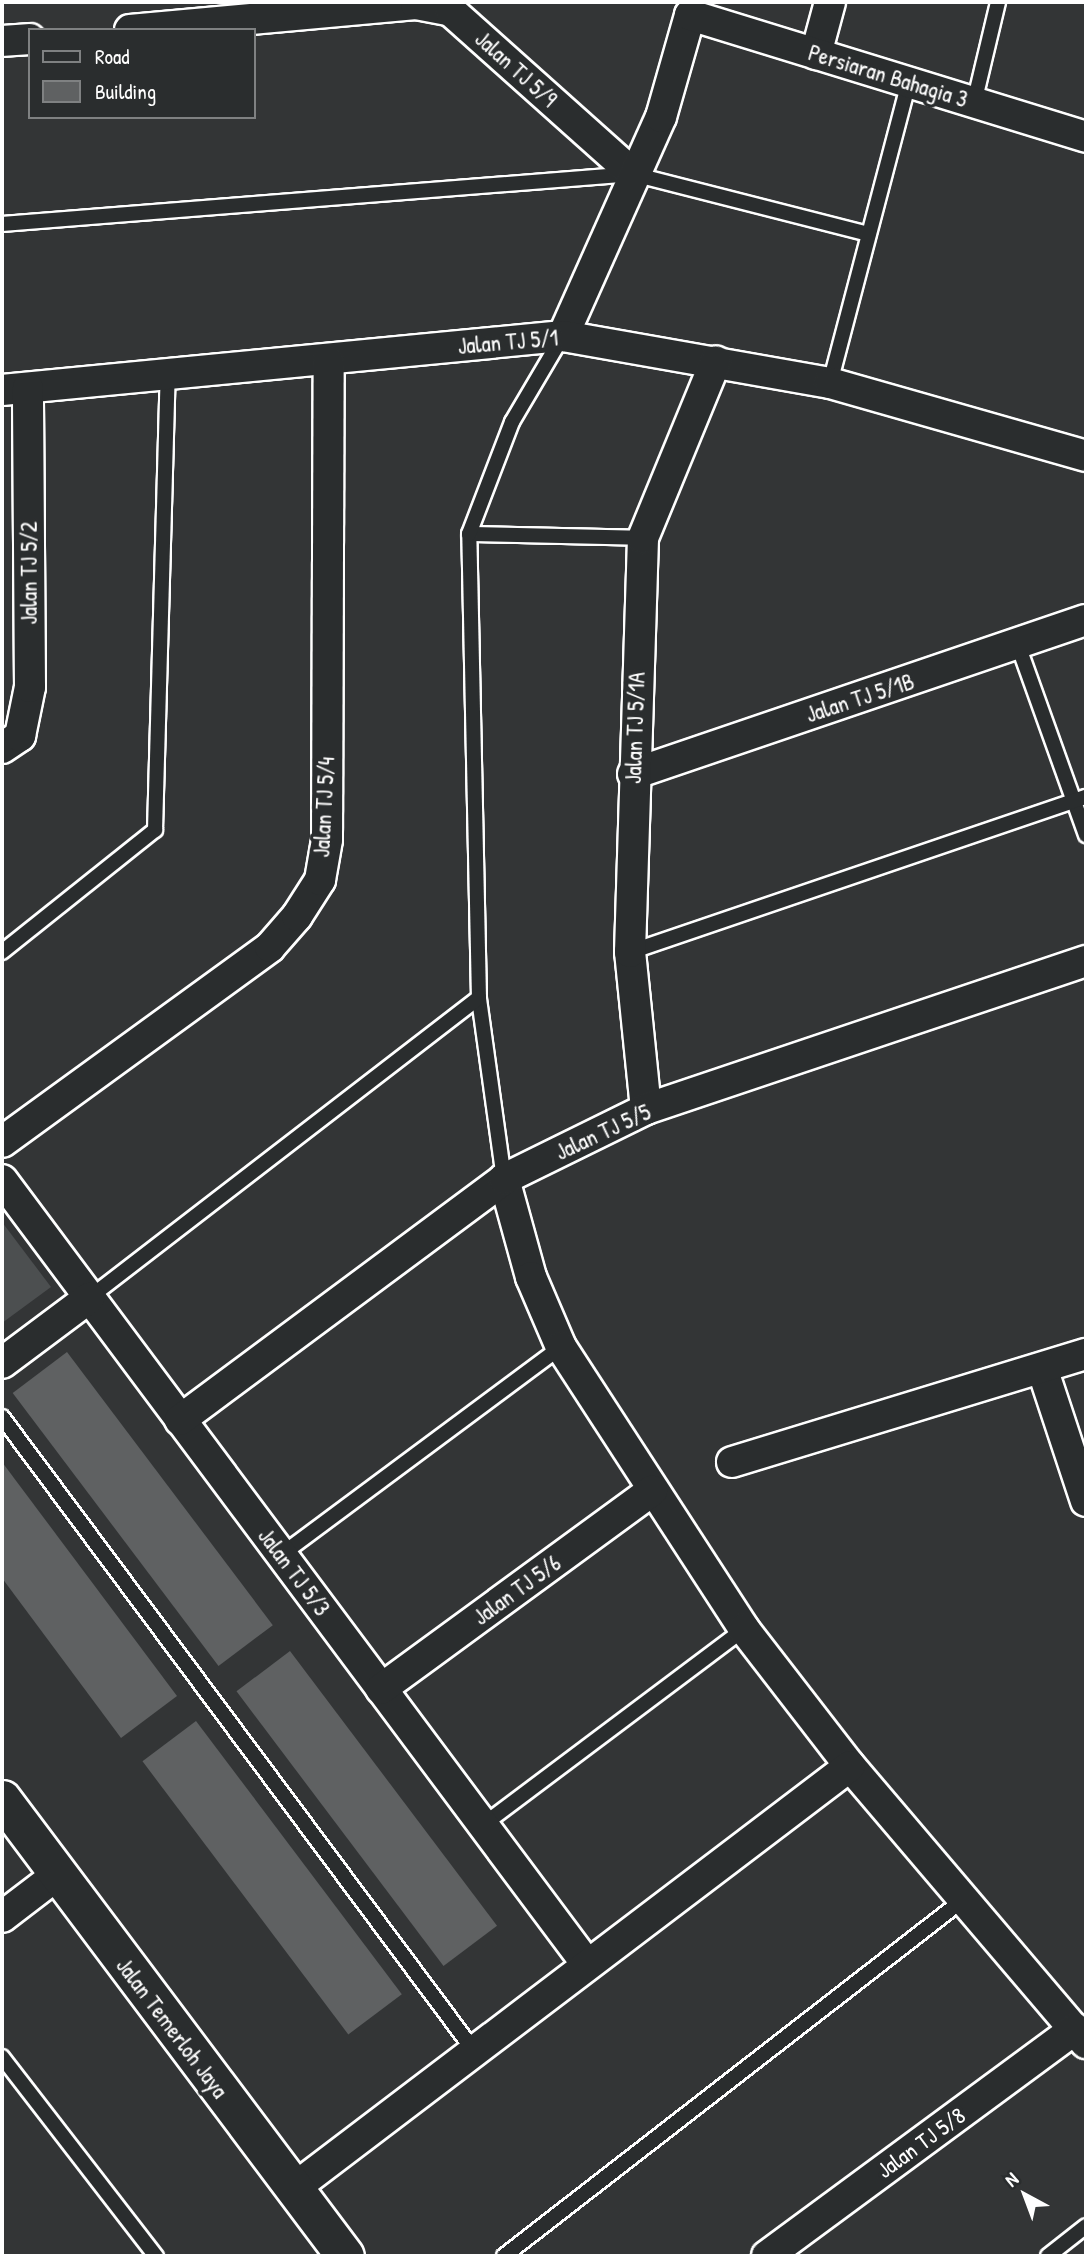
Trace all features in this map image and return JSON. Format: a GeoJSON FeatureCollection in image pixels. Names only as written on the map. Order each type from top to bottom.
{"type":"FeatureCollection","features":[{"type":"Feature","properties":{"kind":"street"},"geometry":{"type":"LineString","coordinates":[[816,54],[830,2]]}},
{"type":"Feature","properties":{"kind":"street","name":"Jalan TJ 5/9"},"geometry":{"type":"LineString","coordinates":[[152,28],[416,4],[447,6],[633,174]]}},
{"type":"Feature","properties":{"kind":"street"},"geometry":{"type":"LineString","coordinates":[[563,335],[633,174],[661,117],[691,8]]}},
{"type":"Feature","properties":{"kind":"street","name":"Persiaran Bahagia 3"},"geometry":{"type":"LineString","coordinates":[[691,8],[816,54],[1086,138]]}},
{"type":"Feature","properties":{"kind":"street"},"geometry":{"type":"LineString","coordinates":[[2,41],[28,39]]}},
{"type":"Feature","properties":{"kind":"street","name":"Jalan TJ 5/1"},"geometry":{"type":"LineString","coordinates":[[15,389],[168,373],[329,361],[563,335],[830,383],[1086,456]]}},
{"type":"Feature","properties":{"kind":"street","name":"Jalan TJ 5/4"},"geometry":{"type":"LineString","coordinates":[[2,1142],[270,947],[297,916],[320,880],[327,841],[329,361]]}},
{"type":"Feature","properties":{"kind":"street","name":"Jalan TJ 5/1A"},"geometry":{"type":"LineString","coordinates":[[646,1110],[630,952],[633,774],[643,538],[716,361]]}},
{"type":"Feature","properties":{"kind":"street","name":"Jalan TJ 5/2"},"geometry":{"type":"LineString","coordinates":[[2,748],[20,736],[30,687],[15,389]]}},
{"type":"Feature","properties":{"kind":"street","name":"Jalan TJ 5/1B"},"geometry":{"type":"LineString","coordinates":[[633,774],[1086,620]]}},
{"type":"Feature","properties":{"kind":"street","name":"Jalan TJ 5/5"},"geometry":{"type":"LineString","coordinates":[[180,1420],[504,1179],[646,1110],[1086,961]]}},
{"type":"Feature","properties":{"kind":"street"},"geometry":{"type":"LineString","coordinates":[[504,1179],[531,1277],[561,1347],[744,1629],[850,1766],[1081,2036]]}},
{"type":"Feature","properties":{"kind":"street","name":"Jalan TJ 5/3"},"geometry":{"type":"LineString","coordinates":[[2,1180],[586,1964]]}},
{"type":"Feature","properties":{"kind":"street"},"geometry":{"type":"LineString","coordinates":[[2,1363],[89,1298]]}},
{"type":"Feature","properties":{"kind":"street"},"geometry":{"type":"LineString","coordinates":[[732,1462],[1086,1354]]}},
{"type":"Feature","properties":{"kind":"street"},"geometry":{"type":"LineString","coordinates":[[1042,1368],[1086,1502]]}},
{"type":"Feature","properties":{"kind":"street","name":"Jalan TJ 5/6"},"geometry":{"type":"LineString","coordinates":[[381,1689],[652,1491]]}},
{"type":"Feature","properties":{"kind":"street"},"geometry":{"type":"LineString","coordinates":[[293,2189],[472,2048],[850,1766]]}},
{"type":"Feature","properties":{"kind":"street","name":"Jalan Temerloh Jaya"},"geometry":{"type":"LineString","coordinates":[[2,1799],[345,2256]]}},
{"type":"Feature","properties":{"kind":"street"},"geometry":{"type":"LineString","coordinates":[[2,1917],[57,1875]]}},
{"type":"Feature","properties":{"kind":"street","name":"Jalan TJ 5/8"},"geometry":{"type":"LineString","coordinates":[[767,2256],[1081,2036]]}},
{"type":"Feature","properties":{"kind":"lane"},"geometry":{"type":"LineString","coordinates":[[974,103],[998,2]]}},
{"type":"Feature","properties":{"kind":"lane"},"geometry":{"type":"LineString","coordinates":[[830,383],[909,82]]}},
{"type":"Feature","properties":{"kind":"lane"},"geometry":{"type":"LineString","coordinates":[[2,224],[633,174],[868,234]]}},
{"type":"Feature","properties":{"kind":"lane"},"geometry":{"type":"LineString","coordinates":[[504,1179],[479,998],[469,534],[512,422],[563,335]]}},
{"type":"Feature","properties":{"kind":"lane"},"geometry":{"type":"LineString","coordinates":[[2,952],[155,830],[168,373]]}},
{"type":"Feature","properties":{"kind":"lane"},"geometry":{"type":"LineString","coordinates":[[469,534],[643,538]]}},
{"type":"Feature","properties":{"kind":"lane"},"geometry":{"type":"LineString","coordinates":[[1018,645],[1080,799],[1086,835]]}},
{"type":"Feature","properties":{"kind":"lane"},"geometry":{"type":"LineString","coordinates":[[630,952],[1080,799]]}},
{"type":"Feature","properties":{"kind":"lane"},"geometry":{"type":"LineString","coordinates":[[89,1298],[479,998]]}},
{"type":"Feature","properties":{"kind":"lane"},"geometry":{"type":"LineString","coordinates":[[281,1555],[561,1347]]}},
{"type":"Feature","properties":{"kind":"lane"},"geometry":{"type":"LineString","coordinates":[[2,1417],[472,2048]]}},
{"type":"Feature","properties":{"kind":"lane"},"geometry":{"type":"LineString","coordinates":[[483,1825],[744,1629]]}},
{"type":"Feature","properties":{"kind":"lane"},"geometry":{"type":"LineString","coordinates":[[504,2256],[964,1899]]}},
{"type":"Feature","properties":{"kind":"lane"},"geometry":{"type":"LineString","coordinates":[[2,2057],[156,2256]]}},
{"type":"Feature","properties":{"kind":"lane"},"geometry":{"type":"LineString","coordinates":[[1048,2256],[1086,2226]]}},
{"type":"Feature","properties":{"kind":"shaded area"},"geometry":{"type":"Polygon","coordinates":[[[2,1222],[51,1287],[2,1323],[2,1222]]]}},
{"type":"Feature","properties":{"kind":"building"},"geometry":{"type":"Polygon","coordinates":[[[67,1352],[273,1625],[219,1666],[13,1393],[67,1352]]]}},
{"type":"Feature","properties":{"kind":"building"},"geometry":{"type":"Polygon","coordinates":[[[2,1462],[177,1696],[121,1738],[2,1578],[2,1462]]]}},
{"type":"Feature","properties":{"kind":"building"},"geometry":{"type":"Polygon","coordinates":[[[290,1651],[497,1926],[444,1966],[236,1691],[290,1651]]]}},
{"type":"Feature","properties":{"kind":"building"},"geometry":{"type":"Polygon","coordinates":[[[196,1721],[402,1994],[348,2034],[142,1761],[196,1721]]]}}]}
